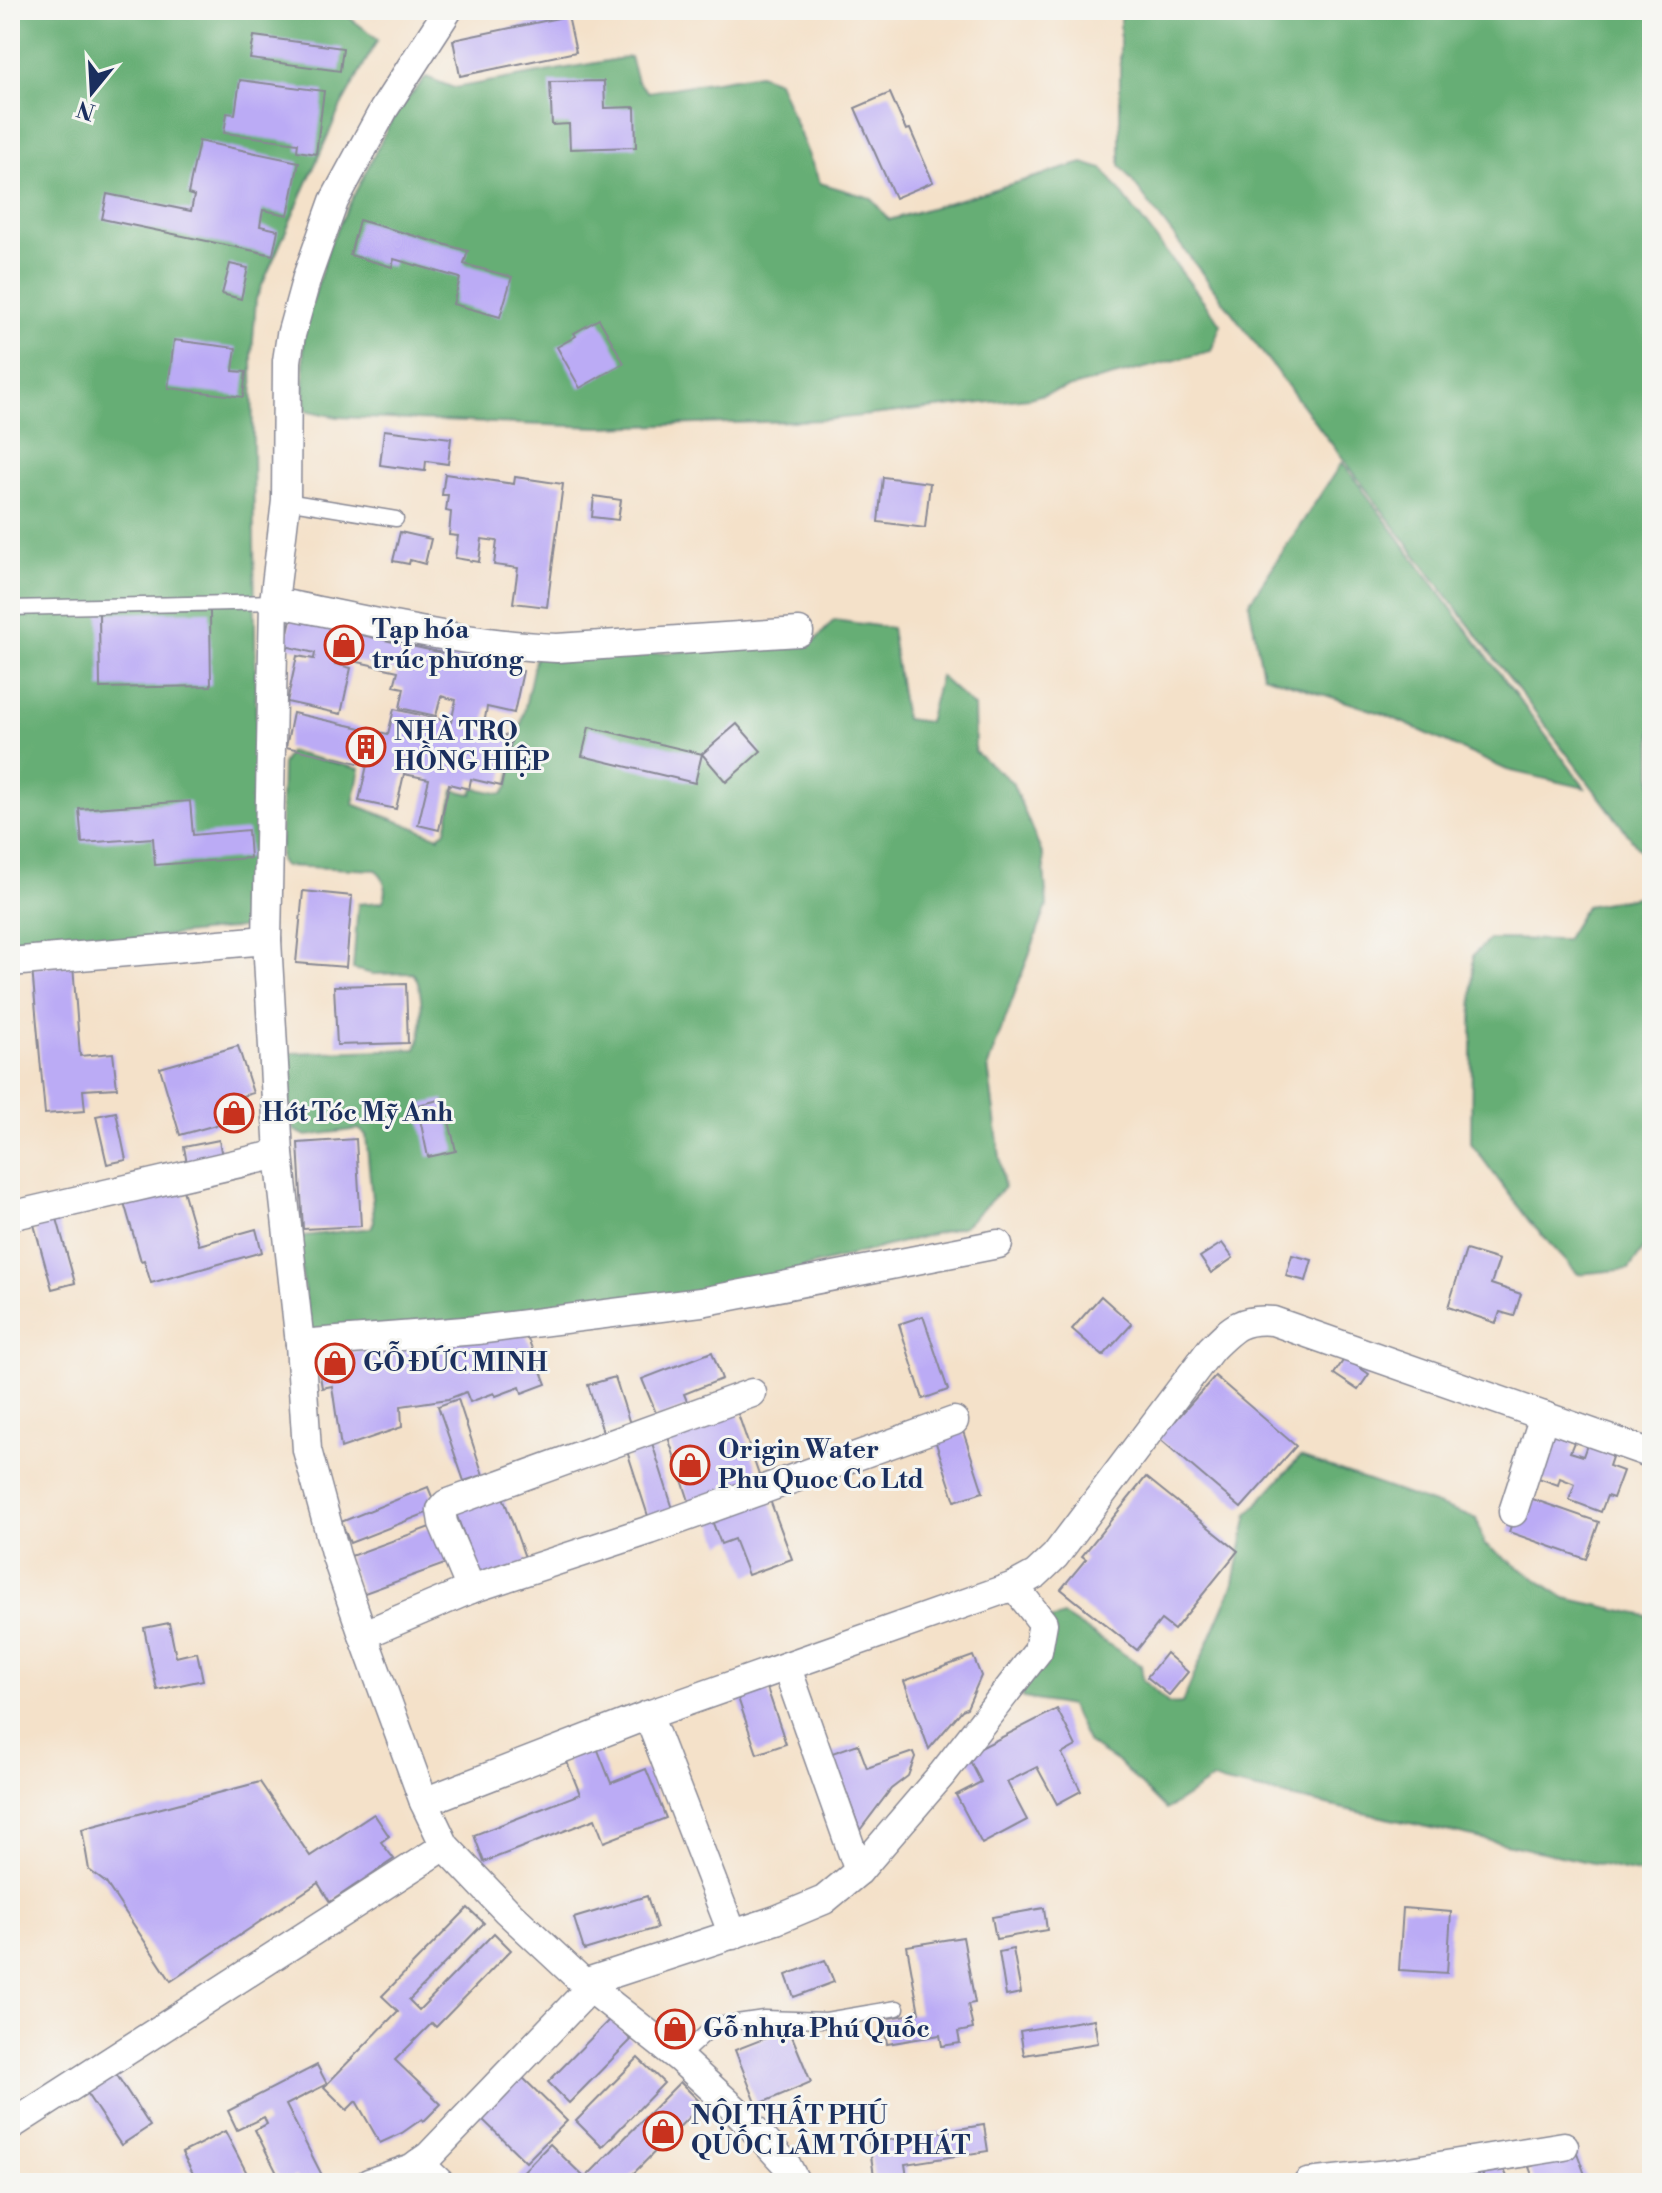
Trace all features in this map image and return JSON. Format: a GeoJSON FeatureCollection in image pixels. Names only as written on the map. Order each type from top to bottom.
{"type":"FeatureCollection","features":[{"type":"Feature","properties":{"kind":"street"},"geometry":{"type":"LineString","coordinates":[[448,10],[356,158],[334,201],[291,335],[287,361],[286,501],[274,602],[267,940],[279,1154],[300,1344],[307,1450],[336,1556],[363,1635],[424,1802],[445,1846],[507,1911],[587,1985],[679,2058],[750,2125],[786,2164],[796,2183]]}},
{"type":"Feature","properties":{"kind":"street"},"geometry":{"type":"LineString","coordinates":[[274,602],[472,640],[528,647],[557,648],[799,632]]}},
{"type":"Feature","properties":{"kind":"street"},"geometry":{"type":"LineString","coordinates":[[10,962],[267,940]]}},
{"type":"Feature","properties":{"kind":"street"},"geometry":{"type":"LineString","coordinates":[[10,1216],[279,1154]]}},
{"type":"Feature","properties":{"kind":"street"},"geometry":{"type":"LineString","coordinates":[[300,1344],[477,1330],[701,1302],[998,1244]]}},
{"type":"Feature","properties":{"kind":"street"},"geometry":{"type":"LineString","coordinates":[[424,1802],[648,1715],[1014,1586],[1036,1574],[1055,1556],[1211,1349],[1231,1329],[1252,1319],[1273,1321],[1652,1454]]}},
{"type":"Feature","properties":{"kind":"street"},"geometry":{"type":"LineString","coordinates":[[471,1589],[443,1523],[441,1510],[446,1504],[752,1393]]}},
{"type":"Feature","properties":{"kind":"street"},"geometry":{"type":"LineString","coordinates":[[1513,1512],[1544,1416]]}},
{"type":"Feature","properties":{"kind":"street"},"geometry":{"type":"LineString","coordinates":[[363,1635],[471,1589],[650,1530],[954,1421]]}},
{"type":"Feature","properties":{"kind":"street"},"geometry":{"type":"LineString","coordinates":[[369,2183],[429,2156],[587,1985],[824,1900],[859,1871],[943,1773],[1038,1651],[1043,1623],[1014,1586]]}},
{"type":"Feature","properties":{"kind":"street"},"geometry":{"type":"LineString","coordinates":[[787,1668],[859,1871]]}},
{"type":"Feature","properties":{"kind":"street"},"geometry":{"type":"LineString","coordinates":[[648,1715],[733,1935]]}},
{"type":"Feature","properties":{"kind":"street"},"geometry":{"type":"LineString","coordinates":[[10,2126],[445,1846]]}},
{"type":"Feature","properties":{"kind":"street"},"geometry":{"type":"LineString","coordinates":[[1308,2183],[1397,2173],[1564,2146]]}},
{"type":"Feature","properties":{"kind":"street"},"geometry":{"type":"LineString","coordinates":[[419,2163],[440,2183]]}},
{"type":"Feature","properties":{"kind":"lane"},"geometry":{"type":"LineString","coordinates":[[286,501],[396,519]]}},
{"type":"Feature","properties":{"kind":"lane"},"geometry":{"type":"LineString","coordinates":[[10,608],[274,602]]}},
{"type":"Feature","properties":{"kind":"lane"},"geometry":{"type":"LineString","coordinates":[[679,2058],[706,2033],[723,2024],[764,2018],[826,2020],[897,2008]]}},
{"type":"Feature","properties":{"kind":"green space"},"geometry":{"type":"Polygon","coordinates":[[[10,10],[339,10],[378,39],[340,108],[256,299],[252,354],[258,905],[249,927],[10,952],[10,10]]]}},
{"type":"Feature","properties":{"kind":"green space"},"geometry":{"type":"Polygon","coordinates":[[[1120,10],[1652,10],[1652,866],[1120,165],[1120,10]]]}},
{"type":"Feature","properties":{"kind":"green space"},"geometry":{"type":"Polygon","coordinates":[[[630,57],[637,81],[648,92],[759,74],[778,81],[820,183],[871,198],[889,220],[1083,163],[1103,169],[1221,324],[1211,351],[1029,398],[824,420],[600,427],[337,417],[305,410],[303,335],[329,245],[394,115],[426,77],[454,88],[630,57]]]}},
{"type":"Feature","properties":{"kind":"green space"},"geometry":{"type":"Polygon","coordinates":[[[1342,462],[1585,788],[1507,770],[1384,714],[1263,675],[1249,603],[1342,462]]]}},
{"type":"Feature","properties":{"kind":"green space"},"geometry":{"type":"Polygon","coordinates":[[[834,620],[891,628],[905,719],[928,722],[940,676],[974,707],[975,752],[1012,782],[1043,856],[1047,906],[988,1066],[1004,1188],[964,1226],[702,1294],[310,1338],[298,1242],[303,1236],[371,1228],[374,1221],[366,1135],[359,1129],[306,1136],[294,1130],[284,1063],[291,1053],[416,1049],[422,1010],[417,979],[413,973],[373,974],[353,969],[358,904],[382,902],[386,894],[377,870],[284,866],[280,860],[282,764],[289,752],[360,769],[353,804],[439,837],[446,830],[454,790],[472,794],[474,788],[502,794],[508,787],[536,655],[558,661],[815,641],[834,620]]]}},
{"type":"Feature","properties":{"kind":"green space"},"geometry":{"type":"Polygon","coordinates":[[[1652,894],[1652,1237],[1629,1269],[1578,1274],[1529,1221],[1471,1143],[1473,955],[1490,939],[1565,940],[1586,906],[1652,894]]]}},
{"type":"Feature","properties":{"kind":"green space"},"geometry":{"type":"Polygon","coordinates":[[[1300,1457],[1477,1519],[1484,1544],[1565,1598],[1652,1617],[1652,1876],[1212,1780],[1166,1810],[1119,1763],[1088,1743],[1070,1706],[1023,1698],[1022,1687],[1050,1620],[1064,1616],[1141,1665],[1143,1680],[1169,1704],[1182,1703],[1234,1583],[1248,1514],[1300,1457]]]}},
{"type":"Feature","properties":{"kind":"building"},"geometry":{"type":"Polygon","coordinates":[[[568,16],[576,52],[460,76],[453,40],[568,16]]]}},
{"type":"Feature","properties":{"kind":"building"},"geometry":{"type":"Polygon","coordinates":[[[254,36],[343,48],[340,71],[250,59],[254,36]]]}},
{"type":"Feature","properties":{"kind":"building"},"geometry":{"type":"Polygon","coordinates":[[[240,80],[324,91],[316,154],[297,151],[298,143],[224,133],[227,113],[235,114],[240,80]]]}},
{"type":"Feature","properties":{"kind":"building"},"geometry":{"type":"Polygon","coordinates":[[[604,81],[605,108],[635,107],[636,147],[570,149],[569,124],[552,125],[550,82],[604,81]]]}},
{"type":"Feature","properties":{"kind":"building"},"geometry":{"type":"Polygon","coordinates":[[[890,93],[933,182],[895,198],[855,108],[890,93]]]}},
{"type":"Feature","properties":{"kind":"building"},"geometry":{"type":"Polygon","coordinates":[[[199,141],[299,162],[288,215],[263,210],[260,226],[278,230],[273,255],[102,219],[107,194],[191,211],[194,196],[188,194],[199,141]]]}},
{"type":"Feature","properties":{"kind":"building"},"geometry":{"type":"Polygon","coordinates":[[[359,220],[468,251],[464,264],[512,277],[500,317],[453,304],[460,278],[394,259],[392,267],[350,255],[359,220]]]}},
{"type":"Feature","properties":{"kind":"building"},"geometry":{"type":"Polygon","coordinates":[[[230,264],[248,268],[241,299],[222,294],[230,264]]]}},
{"type":"Feature","properties":{"kind":"building"},"geometry":{"type":"Polygon","coordinates":[[[599,319],[624,363],[580,388],[557,347],[599,319]]]}},
{"type":"Feature","properties":{"kind":"building"},"geometry":{"type":"Polygon","coordinates":[[[174,340],[236,348],[233,371],[246,372],[243,397],[168,388],[174,340]]]}},
{"type":"Feature","properties":{"kind":"building"},"geometry":{"type":"Polygon","coordinates":[[[384,430],[451,438],[448,464],[426,461],[425,471],[380,465],[384,430]]]}},
{"type":"Feature","properties":{"kind":"building"},"geometry":{"type":"Polygon","coordinates":[[[445,474],[514,484],[515,477],[563,484],[547,607],[513,603],[518,568],[494,565],[497,541],[482,539],[479,562],[455,558],[458,536],[449,535],[451,512],[446,511],[448,495],[442,495],[445,474]]]}},
{"type":"Feature","properties":{"kind":"building"},"geometry":{"type":"Polygon","coordinates":[[[883,477],[930,483],[925,528],[878,522],[883,477]]]}},
{"type":"Feature","properties":{"kind":"building"},"geometry":{"type":"Polygon","coordinates":[[[594,496],[621,500],[618,520],[592,517],[594,496]]]}},
{"type":"Feature","properties":{"kind":"building"},"geometry":{"type":"Polygon","coordinates":[[[400,532],[431,539],[425,564],[410,560],[409,564],[393,561],[400,532]]]}},
{"type":"Feature","properties":{"kind":"building"},"geometry":{"type":"Polygon","coordinates":[[[210,611],[211,686],[100,688],[99,613],[210,611]]]}},
{"type":"Feature","properties":{"kind":"building"},"geometry":{"type":"Polygon","coordinates":[[[291,619],[523,671],[514,713],[487,707],[483,730],[512,737],[501,786],[471,779],[469,789],[449,784],[439,830],[418,825],[429,779],[404,774],[396,809],[359,801],[367,765],[286,747],[293,713],[388,734],[394,709],[451,722],[456,700],[441,696],[436,716],[400,708],[404,688],[394,686],[398,671],[336,657],[335,664],[351,668],[341,714],[287,702],[297,656],[314,659],[315,653],[285,646],[291,619]]]}},
{"type":"Feature","properties":{"kind":"building"},"geometry":{"type":"Polygon","coordinates":[[[737,724],[761,751],[726,782],[702,754],[737,724]]]}},
{"type":"Feature","properties":{"kind":"building"},"geometry":{"type":"Polygon","coordinates":[[[589,727],[702,754],[695,783],[582,756],[589,727]]]}},
{"type":"Feature","properties":{"kind":"building"},"geometry":{"type":"Polygon","coordinates":[[[190,801],[193,835],[248,830],[250,858],[155,865],[153,838],[82,843],[79,809],[190,801]]]}},
{"type":"Feature","properties":{"kind":"building"},"geometry":{"type":"Polygon","coordinates":[[[303,891],[352,896],[346,967],[296,963],[303,891]]]}},
{"type":"Feature","properties":{"kind":"building"},"geometry":{"type":"Polygon","coordinates":[[[10,901],[16,945],[10,946],[10,901]]]}},
{"type":"Feature","properties":{"kind":"building"},"geometry":{"type":"Polygon","coordinates":[[[73,965],[80,1056],[113,1053],[117,1088],[83,1090],[85,1111],[45,1114],[32,968],[73,965]]]}},
{"type":"Feature","properties":{"kind":"building"},"geometry":{"type":"Polygon","coordinates":[[[406,984],[408,1043],[337,1045],[334,986],[406,984]]]}},
{"type":"Feature","properties":{"kind":"building"},"geometry":{"type":"Polygon","coordinates":[[[238,1046],[253,1093],[242,1096],[248,1116],[180,1135],[160,1068],[238,1046]]]}},
{"type":"Feature","properties":{"kind":"building"},"geometry":{"type":"Polygon","coordinates":[[[444,1099],[456,1151],[428,1157],[417,1105],[444,1099]]]}},
{"type":"Feature","properties":{"kind":"building"},"geometry":{"type":"Polygon","coordinates":[[[116,1112],[126,1160],[107,1164],[96,1116],[116,1112]]]}},
{"type":"Feature","properties":{"kind":"building"},"geometry":{"type":"Polygon","coordinates":[[[356,1139],[361,1226],[303,1229],[298,1143],[356,1139]]]}},
{"type":"Feature","properties":{"kind":"building"},"geometry":{"type":"Polygon","coordinates":[[[219,1140],[222,1157],[187,1164],[184,1147],[219,1140]]]}},
{"type":"Feature","properties":{"kind":"building"},"geometry":{"type":"Polygon","coordinates":[[[181,1183],[199,1245],[256,1229],[262,1252],[151,1283],[144,1260],[141,1261],[123,1199],[181,1183]]]}},
{"type":"Feature","properties":{"kind":"building"},"geometry":{"type":"Polygon","coordinates":[[[56,1215],[75,1283],[52,1289],[33,1221],[56,1215]]]}},
{"type":"Feature","properties":{"kind":"building"},"geometry":{"type":"Polygon","coordinates":[[[1222,1243],[1233,1258],[1211,1273],[1200,1257],[1222,1243]]]}},
{"type":"Feature","properties":{"kind":"building"},"geometry":{"type":"Polygon","coordinates":[[[1466,1250],[1499,1260],[1491,1284],[1521,1294],[1514,1316],[1500,1312],[1496,1323],[1448,1307],[1466,1250]]]}},
{"type":"Feature","properties":{"kind":"building"},"geometry":{"type":"Polygon","coordinates":[[[1292,1255],[1312,1260],[1306,1281],[1286,1276],[1292,1255]]]}},
{"type":"Feature","properties":{"kind":"building"},"geometry":{"type":"Polygon","coordinates":[[[1101,1296],[1132,1324],[1103,1356],[1072,1329],[1101,1296]]]}},
{"type":"Feature","properties":{"kind":"building"},"geometry":{"type":"Polygon","coordinates":[[[923,1316],[948,1390],[923,1399],[899,1324],[923,1316]]]}},
{"type":"Feature","properties":{"kind":"building"},"geometry":{"type":"Polygon","coordinates":[[[525,1331],[546,1384],[522,1393],[520,1387],[496,1396],[494,1393],[470,1402],[466,1392],[448,1399],[401,1406],[402,1427],[341,1448],[332,1386],[322,1388],[317,1356],[525,1331]]]}},
{"type":"Feature","properties":{"kind":"building"},"geometry":{"type":"Polygon","coordinates":[[[712,1352],[722,1379],[684,1394],[689,1406],[658,1418],[642,1379],[712,1352]]]}},
{"type":"Feature","properties":{"kind":"building"},"geometry":{"type":"Polygon","coordinates":[[[1345,1358],[1369,1374],[1358,1390],[1334,1374],[1345,1358]]]}},
{"type":"Feature","properties":{"kind":"building"},"geometry":{"type":"Polygon","coordinates":[[[1215,1376],[1296,1446],[1241,1508],[1154,1434],[1170,1415],[1176,1420],[1215,1376]]]}},
{"type":"Feature","properties":{"kind":"building"},"geometry":{"type":"Polygon","coordinates":[[[615,1377],[630,1424],[603,1432],[588,1385],[615,1377]]]}},
{"type":"Feature","properties":{"kind":"building"},"geometry":{"type":"Polygon","coordinates":[[[458,1399],[483,1475],[464,1481],[438,1406],[458,1399]]]}},
{"type":"Feature","properties":{"kind":"building"},"geometry":{"type":"Polygon","coordinates":[[[737,1411],[760,1478],[689,1501],[667,1434],[737,1411]]]}},
{"type":"Feature","properties":{"kind":"building"},"geometry":{"type":"Polygon","coordinates":[[[962,1428],[983,1492],[955,1501],[934,1437],[962,1428]]]}},
{"type":"Feature","properties":{"kind":"building"},"geometry":{"type":"Polygon","coordinates":[[[1543,1430],[1574,1442],[1570,1452],[1583,1456],[1587,1445],[1613,1454],[1609,1466],[1623,1471],[1613,1498],[1607,1496],[1601,1512],[1569,1500],[1575,1484],[1560,1478],[1558,1485],[1527,1474],[1543,1430]]]}},
{"type":"Feature","properties":{"kind":"building"},"geometry":{"type":"Polygon","coordinates":[[[652,1443],[673,1509],[648,1516],[627,1451],[652,1443]]]}},
{"type":"Feature","properties":{"kind":"building"},"geometry":{"type":"Polygon","coordinates":[[[1146,1477],[1238,1551],[1174,1630],[1161,1620],[1137,1650],[1061,1589],[1086,1559],[1082,1556],[1146,1477]]]}},
{"type":"Feature","properties":{"kind":"building"},"geometry":{"type":"Polygon","coordinates":[[[428,1487],[437,1509],[350,1543],[341,1522],[428,1487]]]}},
{"type":"Feature","properties":{"kind":"building"},"geometry":{"type":"Polygon","coordinates":[[[767,1492],[792,1559],[748,1575],[734,1539],[721,1544],[709,1513],[767,1492]]]}},
{"type":"Feature","properties":{"kind":"building"},"geometry":{"type":"Polygon","coordinates":[[[502,1494],[527,1563],[481,1580],[455,1511],[502,1494]]]}},
{"type":"Feature","properties":{"kind":"building"},"geometry":{"type":"Polygon","coordinates":[[[1521,1495],[1599,1522],[1586,1559],[1509,1532],[1521,1495]]]}},
{"type":"Feature","properties":{"kind":"building"},"geometry":{"type":"Polygon","coordinates":[[[438,1524],[453,1561],[362,1594],[348,1557],[438,1524]]]}},
{"type":"Feature","properties":{"kind":"building"},"geometry":{"type":"Polygon","coordinates":[[[169,1623],[176,1657],[197,1652],[203,1680],[157,1690],[144,1628],[169,1623]]]}},
{"type":"Feature","properties":{"kind":"building"},"geometry":{"type":"Polygon","coordinates":[[[1166,1653],[1188,1672],[1169,1695],[1147,1677],[1166,1653]]]}},
{"type":"Feature","properties":{"kind":"building"},"geometry":{"type":"Polygon","coordinates":[[[973,1656],[981,1676],[967,1708],[929,1749],[904,1681],[973,1656]]]}},
{"type":"Feature","properties":{"kind":"building"},"geometry":{"type":"Polygon","coordinates":[[[765,1682],[786,1744],[757,1754],[736,1692],[765,1682]]]}},
{"type":"Feature","properties":{"kind":"building"},"geometry":{"type":"Polygon","coordinates":[[[1057,1709],[1076,1746],[1062,1754],[1081,1791],[1057,1804],[1037,1767],[1007,1782],[1027,1820],[982,1844],[956,1795],[981,1782],[967,1755],[1057,1709]]]}},
{"type":"Feature","properties":{"kind":"building"},"geometry":{"type":"Polygon","coordinates":[[[594,1740],[611,1783],[646,1769],[666,1818],[604,1842],[595,1819],[484,1862],[474,1835],[580,1794],[563,1752],[594,1740]]]}},
{"type":"Feature","properties":{"kind":"building"},"geometry":{"type":"Polygon","coordinates":[[[858,1744],[867,1768],[913,1752],[915,1757],[908,1776],[891,1789],[860,1830],[832,1753],[858,1744]]]}},
{"type":"Feature","properties":{"kind":"building"},"geometry":{"type":"Polygon","coordinates":[[[260,1782],[310,1856],[374,1814],[389,1836],[381,1842],[394,1859],[330,1902],[318,1883],[171,1981],[106,1883],[89,1870],[82,1829],[260,1782]]]}},
{"type":"Feature","properties":{"kind":"building"},"geometry":{"type":"Polygon","coordinates":[[[647,1896],[657,1928],[584,1950],[574,1918],[647,1896]]]}},
{"type":"Feature","properties":{"kind":"building"},"geometry":{"type":"Polygon","coordinates":[[[468,1908],[484,1923],[409,2000],[419,2010],[494,1933],[511,1950],[436,2027],[432,2023],[395,2060],[441,2104],[424,2121],[422,2119],[380,2143],[356,2101],[347,2110],[324,2087],[398,2011],[382,1996],[468,1908]]]}},
{"type":"Feature","properties":{"kind":"building"},"geometry":{"type":"Polygon","coordinates":[[[1044,1908],[1047,1930],[996,1939],[992,1917],[1044,1908]]]}},
{"type":"Feature","properties":{"kind":"building"},"geometry":{"type":"Polygon","coordinates":[[[1403,1908],[1451,1912],[1447,1973],[1399,1970],[1403,1908]]]}},
{"type":"Feature","properties":{"kind":"building"},"geometry":{"type":"Polygon","coordinates":[[[963,1937],[975,2003],[968,2004],[973,2029],[958,2032],[960,2043],[942,2046],[940,2035],[887,2044],[883,2019],[919,2013],[907,1946],[963,1937]]]}},
{"type":"Feature","properties":{"kind":"building"},"geometry":{"type":"Polygon","coordinates":[[[1013,1949],[1021,1993],[1006,1996],[999,1952],[1013,1949]]]}},
{"type":"Feature","properties":{"kind":"building"},"geometry":{"type":"Polygon","coordinates":[[[825,1960],[834,1982],[794,1997],[786,1975],[825,1960]]]}},
{"type":"Feature","properties":{"kind":"building"},"geometry":{"type":"Polygon","coordinates":[[[610,2019],[631,2040],[569,2103],[548,2082],[610,2019]]]}},
{"type":"Feature","properties":{"kind":"building"},"geometry":{"type":"Polygon","coordinates":[[[1094,2019],[1098,2043],[1024,2055],[1020,2031],[1094,2019]]]}},
{"type":"Feature","properties":{"kind":"building"},"geometry":{"type":"Polygon","coordinates":[[[789,2029],[811,2082],[757,2105],[735,2050],[789,2029]]]}},
{"type":"Feature","properties":{"kind":"building"},"geometry":{"type":"Polygon","coordinates":[[[638,2058],[664,2083],[602,2147],[576,2121],[638,2058]]]}},
{"type":"Feature","properties":{"kind":"building"},"geometry":{"type":"Polygon","coordinates":[[[317,2065],[327,2084],[286,2105],[326,2183],[300,2183],[296,2176],[282,2183],[255,2130],[267,2124],[264,2117],[237,2130],[228,2111],[317,2065]]]}},
{"type":"Feature","properties":{"kind":"building"},"geometry":{"type":"Polygon","coordinates":[[[111,2066],[150,2126],[121,2145],[81,2085],[111,2066]]]}},
{"type":"Feature","properties":{"kind":"building"},"geometry":{"type":"Polygon","coordinates":[[[518,2073],[567,2121],[526,2162],[477,2114],[518,2073]]]}},
{"type":"Feature","properties":{"kind":"building"},"geometry":{"type":"Polygon","coordinates":[[[680,2082],[702,2104],[624,2183],[512,2183],[550,2144],[585,2178],[680,2082]]]}},
{"type":"Feature","properties":{"kind":"building"},"geometry":{"type":"Polygon","coordinates":[[[984,2125],[988,2151],[905,2164],[907,2177],[875,2182],[869,2143],[984,2125]]]}},
{"type":"Feature","properties":{"kind":"building"},"geometry":{"type":"Polygon","coordinates":[[[225,2131],[252,2183],[198,2183],[182,2153],[225,2131]]]}},
{"type":"Feature","properties":{"kind":"building"},"geometry":{"type":"Polygon","coordinates":[[[1576,2150],[1588,2183],[1535,2183],[1529,2167],[1576,2150]]]}},
{"type":"Feature","properties":{"kind":"building"},"geometry":{"type":"Polygon","coordinates":[[[1499,2159],[1510,2183],[1486,2183],[1479,2167],[1499,2159]]]}},
{"type":"Feature","properties":{"kind":"place","name":"Tạp hóa trúc phương"},"geometry":{"type":"Point","coordinates":[344,645]}},
{"type":"Feature","properties":{"kind":"place","name":"NHÀ TRỌ HỒNG HIỆP"},"geometry":{"type":"Point","coordinates":[366,747]}},
{"type":"Feature","properties":{"kind":"place","name":"Hớt Tóc Mỹ Anh"},"geometry":{"type":"Point","coordinates":[234,1113]}},
{"type":"Feature","properties":{"kind":"place","name":"GỖ ĐỨC MINH"},"geometry":{"type":"Point","coordinates":[335,1363]}},
{"type":"Feature","properties":{"kind":"place","name":"Origin Water Phu Quoc Co Ltd"},"geometry":{"type":"Point","coordinates":[690,1465]}},
{"type":"Feature","properties":{"kind":"place","name":"Gỗ nhựa Phú Quốc"},"geometry":{"type":"Point","coordinates":[675,2029]}},
{"type":"Feature","properties":{"kind":"place","name":"NỘI THẤT PHÚ QUỐC LÂM TỚI PHÁT"},"geometry":{"type":"Point","coordinates":[663,2131]}}]}
